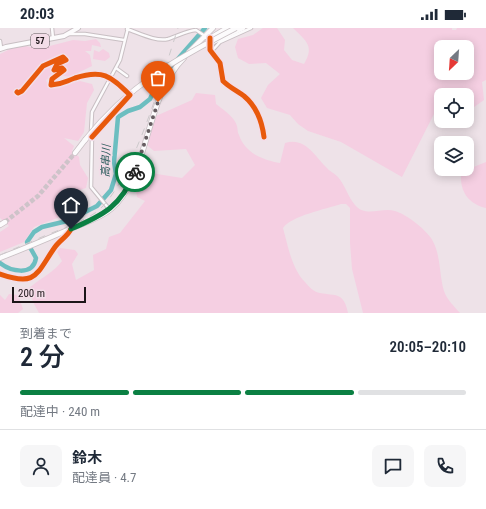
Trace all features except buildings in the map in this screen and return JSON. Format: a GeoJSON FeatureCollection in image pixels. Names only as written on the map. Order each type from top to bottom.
{"type":"FeatureCollection","features":[{"type":"Feature","properties":{"kind":"highway"},"geometry":{"type":"LineString","coordinates":[[0,258],[97,218],[110,210],[124,195],[132,180],[154,112],[171,75],[181,61],[207,37],[213,28]]}},
{"type":"Feature","properties":{"kind":"highway"},"geometry":{"type":"LineString","coordinates":[[75,153],[117,104],[140,84],[207,37],[227,28]]}},
{"type":"Feature","properties":{"kind":"highway"},"geometry":{"type":"LineString","coordinates":[[207,37],[236,28]]}},
{"type":"Feature","properties":{"kind":"highway"},"geometry":{"type":"LineString","coordinates":[[207,37],[217,40],[243,28]]}},
{"type":"Feature","properties":{"kind":"highway"},"geometry":{"type":"LineString","coordinates":[[0,225],[5,222]]}},
{"type":"Feature","properties":{"kind":"main road","name":"57"},"geometry":{"type":"LineString","coordinates":[[1,49],[53,39],[69,34],[78,28]]}},
{"type":"Feature","properties":{"kind":"street"},"geometry":{"type":"LineString","coordinates":[[52,28],[53,39]]}},
{"type":"Feature","properties":{"kind":"street"},"geometry":{"type":"LineString","coordinates":[[211,52],[220,42],[251,28]]}},
{"type":"Feature","properties":{"kind":"street"},"geometry":{"type":"LineString","coordinates":[[110,210],[91,187],[92,112],[116,68],[122,53],[124,40],[128,29],[160,39],[168,39],[188,31],[196,30],[207,37],[211,52],[220,64],[224,82],[246,97],[260,117],[264,137]]}},
{"type":"Feature","properties":{"kind":"street"},"geometry":{"type":"LineString","coordinates":[[69,34],[85,34],[124,40]]}},
{"type":"Feature","properties":{"kind":"street"},"geometry":{"type":"LineString","coordinates":[[0,41],[1,49]]}},
{"type":"Feature","properties":{"kind":"street"},"geometry":{"type":"LineString","coordinates":[[16,92],[18,93],[22,91],[42,66],[62,57],[66,60],[57,64],[54,70],[62,68],[64,70],[52,79],[51,85],[63,84],[75,78],[94,73],[111,77],[130,95]]}},
{"type":"Feature","properties":{"kind":"street"},"geometry":{"type":"LineString","coordinates":[[116,68],[127,76]]}},
{"type":"Feature","properties":{"kind":"street"},"geometry":{"type":"LineString","coordinates":[[92,137],[130,95],[159,73]]}},
{"type":"Feature","properties":{"kind":"street"},"geometry":{"type":"LineString","coordinates":[[0,274],[18,280],[26,280],[32,277],[71,229]]}},
{"type":"Feature","properties":{"kind":"shaded area"},"geometry":{"type":"Polygon","coordinates":[[[263,28],[277,28],[285,40],[284,50],[292,60],[304,64],[309,53],[308,44],[293,28],[452,28],[452,30],[456,30],[457,28],[486,28],[486,80],[482,82],[484,100],[474,107],[474,88],[434,88],[434,114],[402,177],[341,142],[308,131],[298,124],[290,115],[267,108],[261,98],[268,85],[280,74],[266,63],[249,64],[238,58],[235,47],[238,39],[253,35],[263,28]]]}},
{"type":"Feature","properties":{"kind":"shaded area"},"geometry":{"type":"Polygon","coordinates":[[[96,39],[100,43],[101,47],[92,45],[91,51],[85,51],[90,55],[92,66],[70,77],[53,74],[46,80],[49,88],[80,81],[92,84],[94,90],[87,103],[84,132],[78,141],[64,138],[74,146],[72,151],[79,157],[80,165],[88,178],[86,188],[70,193],[70,208],[60,217],[34,227],[24,242],[0,252],[0,232],[9,226],[0,218],[0,54],[10,49],[26,46],[38,49],[73,40],[85,41],[96,39]]]}},
{"type":"Feature","properties":{"kind":"shaded area"},"geometry":{"type":"Polygon","coordinates":[[[103,49],[109,53],[110,57],[105,61],[93,59],[94,50],[99,52],[103,49]]]}},
{"type":"Feature","properties":{"kind":"shaded area"},"geometry":{"type":"Polygon","coordinates":[[[196,93],[215,95],[216,104],[234,119],[242,141],[255,155],[280,163],[285,143],[292,142],[304,145],[338,177],[359,209],[369,212],[384,210],[395,211],[410,218],[420,226],[431,238],[437,250],[445,294],[460,313],[363,313],[352,269],[350,208],[346,204],[341,204],[301,216],[283,228],[291,257],[301,277],[309,287],[316,291],[342,298],[348,313],[39,313],[33,302],[29,288],[59,265],[62,261],[57,252],[60,248],[75,250],[78,254],[72,264],[76,280],[94,270],[93,255],[106,249],[109,237],[120,233],[145,201],[137,197],[135,183],[139,168],[157,174],[182,178],[195,165],[186,149],[154,151],[147,145],[156,116],[192,100],[196,93]]]}},
{"type":"Feature","properties":{"kind":"shaded area"},"geometry":{"type":"Polygon","coordinates":[[[486,162],[486,208],[475,204],[470,200],[462,187],[461,176],[474,176],[474,167],[486,162]]]}},
{"type":"Feature","properties":{"kind":"shaded area"},"geometry":{"type":"Polygon","coordinates":[[[9,294],[18,295],[23,309],[18,313],[0,313],[0,295],[5,300],[9,294]]]}},
{"type":"Feature","properties":{"kind":"waterway","name":"高串川"},"geometry":{"type":"LineString","coordinates":[[0,263],[9,268],[21,271],[31,268],[36,258],[27,242],[34,232],[42,227],[67,221],[97,206],[111,190],[116,174],[114,162],[118,117],[128,111],[140,107],[150,99],[156,86],[205,28]]}},
{"type":"Feature","properties":{"kind":"tunnel"},"geometry":{"type":"LineString","coordinates":[[5,222],[38,196],[75,153]]}},
{"type":"Feature","properties":{"kind":"railway"},"geometry":{"type":"LineString","coordinates":[[0,255],[87,218],[95,213],[109,199],[134,155],[145,128],[178,28]]}},
{"type":"Feature","properties":{"kind":"cycle path"},"geometry":{"type":"LineString","coordinates":[[210,38],[210,50],[220,63],[223,81],[249,100],[256,110],[262,125],[264,137]]}},
{"type":"Feature","properties":{"kind":"cycle path"},"geometry":{"type":"LineString","coordinates":[[17,92],[22,91],[43,66],[63,57],[66,60],[57,64],[54,70],[62,68],[64,70],[52,79],[51,85],[85,75],[99,74],[106,76],[117,83],[130,95],[92,137]]}},
{"type":"Feature","properties":{"kind":"cycle path"},"geometry":{"type":"LineString","coordinates":[[0,274],[12,278],[22,279],[34,276],[55,247],[71,229]]}},
{"type":"Feature","properties":{"kind":"way so far"},"geometry":{"type":"LineString","coordinates":[[135,172],[158,102]]}},
{"type":"Feature","properties":{"kind":"route"},"geometry":{"type":"LineString","coordinates":[[71,229],[97,218],[110,210],[124,195],[135,172]]}}]}
